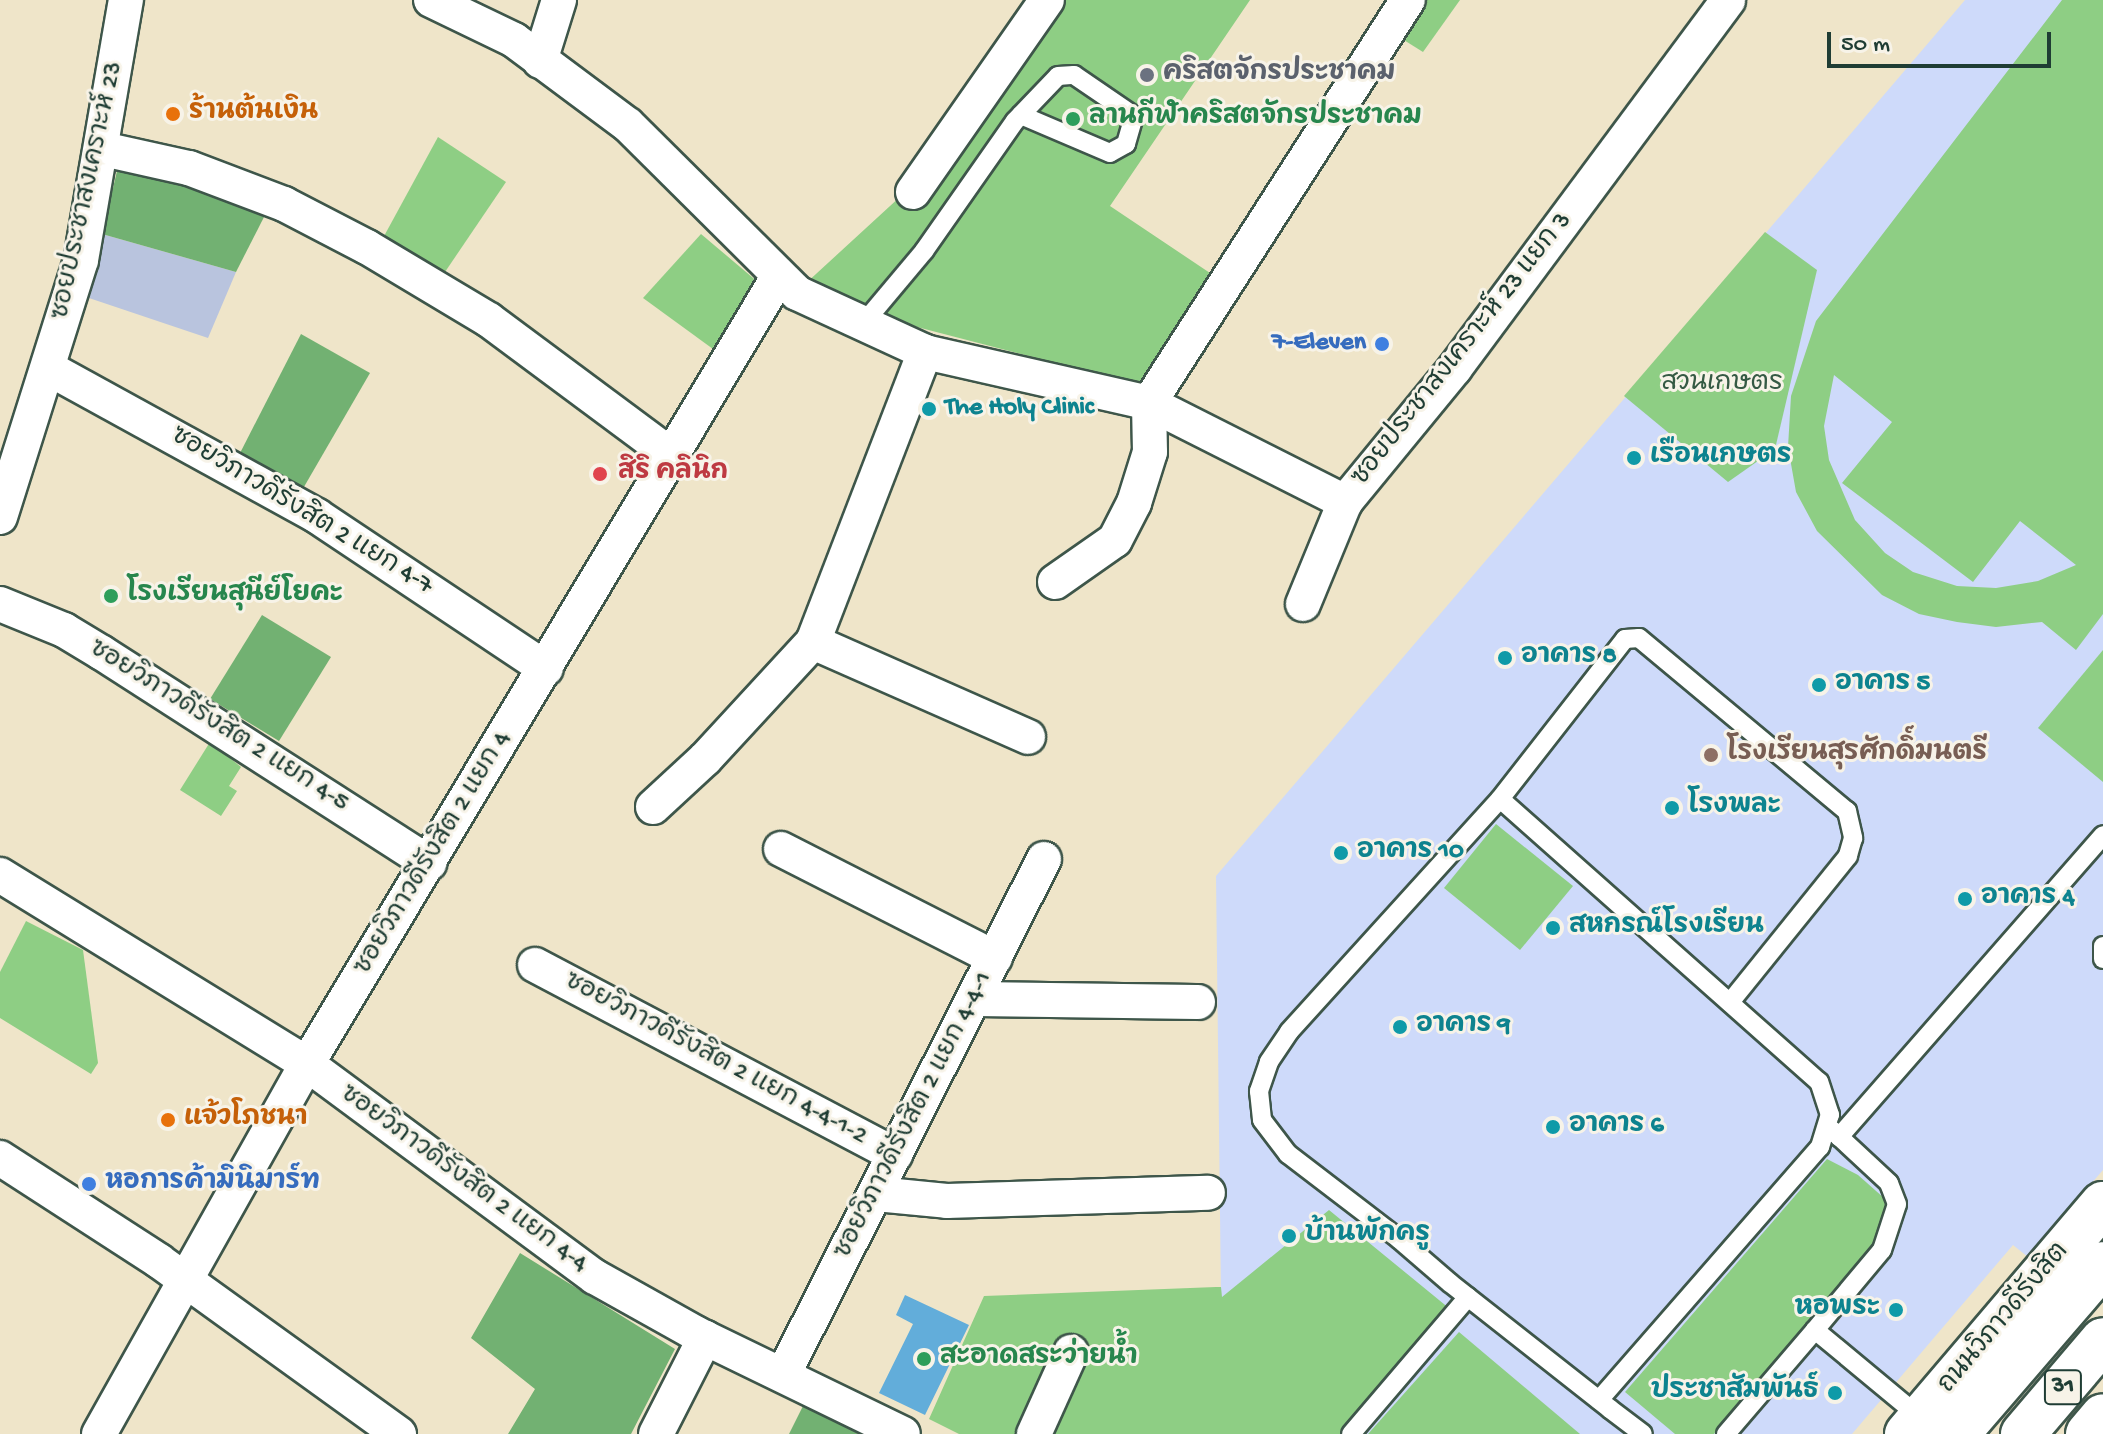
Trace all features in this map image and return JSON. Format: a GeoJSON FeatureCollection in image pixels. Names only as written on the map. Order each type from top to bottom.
{"type":"FeatureCollection","features":[{"type":"Feature","properties":{"kind":"main road","name":"ถนนวิภาวดีรังสิต"},"geometry":{"type":"LineString","coordinates":[[1928,1429],[2103,1204]]}},
{"type":"Feature","properties":{"kind":"main road"},"geometry":{"type":"LineString","coordinates":[[1928,1429],[2103,1264]]}},
{"type":"Feature","properties":{"kind":"main road","name":"31"},"geometry":{"type":"LineString","coordinates":[[2023,1434],[2103,1340]]}},
{"type":"Feature","properties":{"kind":"main road","name":"31"},"geometry":{"type":"LineString","coordinates":[[2088,1434],[2103,1416]]}},
{"type":"Feature","properties":{"kind":"street","name":"ซอยประชาสงเคราะห์ 23"},"geometry":{"type":"LineString","coordinates":[[0,517],[81,260],[103,149],[126,0]]}},
{"type":"Feature","properties":{"kind":"street","name":"ซอยประชาสงเคราะห์ 23 แยก 3"},"geometry":{"type":"LineString","coordinates":[[431,0],[514,40],[628,125],[714,206],[777,279],[862,325],[925,352],[1149,403],[1345,502],[1455,368],[1728,0]]}},
{"type":"Feature","properties":{"kind":"street"},"geometry":{"type":"LineString","coordinates":[[540,61],[559,0]]}},
{"type":"Feature","properties":{"kind":"street"},"geometry":{"type":"LineString","coordinates":[[913,192],[1047,0]]}},
{"type":"Feature","properties":{"kind":"street"},"geometry":{"type":"LineString","coordinates":[[1055,582],[1115,540],[1134,503],[1150,452],[1149,403],[1408,0]]}},
{"type":"Feature","properties":{"kind":"street"},"geometry":{"type":"LineString","coordinates":[[103,149],[189,168],[284,204],[367,247],[489,320],[672,456]]}},
{"type":"Feature","properties":{"kind":"street","name":"ซอยวิภาวดีรังสิต 2 แยก 4"},"geometry":{"type":"LineString","coordinates":[[99,1434],[307,1064],[777,279]]}},
{"type":"Feature","properties":{"kind":"street"},"geometry":{"type":"LineString","coordinates":[[653,807],[705,759],[813,642],[925,352]]}},
{"type":"Feature","properties":{"kind":"street","name":"ซอยวิภาวดีรังสิต 2 แยก 4-7"},"geometry":{"type":"LineString","coordinates":[[48,368],[317,516],[546,669]]}},
{"type":"Feature","properties":{"kind":"street"},"geometry":{"type":"LineString","coordinates":[[1303,604],[1345,502]]}},
{"type":"Feature","properties":{"kind":"street","name":"ซอยวิภาวดีรังสิต 2 แยก 4-5"},"geometry":{"type":"LineString","coordinates":[[0,604],[89,646],[429,863]]}},
{"type":"Feature","properties":{"kind":"street"},"geometry":{"type":"LineString","coordinates":[[813,642],[1028,737]]}},
{"type":"Feature","properties":{"kind":"street"},"geometry":{"type":"LineString","coordinates":[[781,849],[995,958]]}},
{"type":"Feature","properties":{"kind":"street","name":"ซอยวิภาวดีรังสิต 2 แยก 4-4-1"},"geometry":{"type":"LineString","coordinates":[[784,1373],[1044,859]]}},
{"type":"Feature","properties":{"kind":"street","name":"ซอยวิภาวดีรังสิต 2 แยก 4-4"},"geometry":{"type":"LineString","coordinates":[[0,875],[307,1064],[536,1239],[705,1338],[784,1373],[903,1434]]}},
{"type":"Feature","properties":{"kind":"street","name":"ซอยวิภาวดีรังสิต 2 แยก 4-4-1-2"},"geometry":{"type":"LineString","coordinates":[[535,965],[895,1155]]}},
{"type":"Feature","properties":{"kind":"street"},"geometry":{"type":"LineString","coordinates":[[975,999],[1198,1002]]}},
{"type":"Feature","properties":{"kind":"street"},"geometry":{"type":"LineString","coordinates":[[0,1158],[183,1280],[399,1434]]}},
{"type":"Feature","properties":{"kind":"street"},"geometry":{"type":"LineString","coordinates":[[876,1194],[947,1201],[1208,1193]]}},
{"type":"Feature","properties":{"kind":"street"},"geometry":{"type":"LineString","coordinates":[[656,1434],[705,1338]]}},
{"type":"Feature","properties":{"kind":"street"},"geometry":{"type":"LineString","coordinates":[[1034,1434],[1071,1352]]}},
{"type":"Feature","properties":{"kind":"lane"},"geometry":{"type":"LineString","coordinates":[[862,325],[924,251],[1021,115],[1058,76],[1074,75],[1134,116],[1126,144],[1110,153],[1021,115]]}},
{"type":"Feature","properties":{"kind":"lane"},"geometry":{"type":"LineString","coordinates":[[1643,1434],[1288,1154],[1262,1120],[1259,1091],[1269,1062],[1289,1032],[1500,799],[1625,639],[1639,638],[1847,811],[1853,838],[1848,856],[1730,1002]]}},
{"type":"Feature","properties":{"kind":"lane"},"geometry":{"type":"LineString","coordinates":[[1500,799],[1819,1082],[1833,1131],[1889,1183],[1897,1204],[1882,1250],[1726,1434]]}},
{"type":"Feature","properties":{"kind":"lane"},"geometry":{"type":"LineString","coordinates":[[1599,1400],[1833,1131],[2103,835]]}},
{"type":"Feature","properties":{"kind":"lane"},"geometry":{"type":"LineString","coordinates":[[2103,946],[2103,959]]}},
{"type":"Feature","properties":{"kind":"lane"},"geometry":{"type":"LineString","coordinates":[[1351,1434],[1468,1297]]}},
{"type":"Feature","properties":{"kind":"lane"},"geometry":{"type":"LineString","coordinates":[[1815,1330],[1928,1429]]}},
{"type":"Feature","properties":{"kind":"shaded area","name":"โรงเรียนสุรศักดิ์มนตรี"},"geometry":{"type":"Polygon","coordinates":[[[1965,0],[2103,0],[2103,1170],[2028,1257],[2013,1245],[1852,1434],[1148,1434],[1221,1298],[1216,876],[1965,0]]]}},
{"type":"Feature","properties":{"kind":"shaded area"},"geometry":{"type":"Polygon","coordinates":[[[102,234],[236,272],[208,338],[86,297],[102,234]]]}},
{"type":"Feature","properties":{"kind":"green space","name":"ลานกีฬาคริสตจักรประชาคม"},"geometry":{"type":"Polygon","coordinates":[[[1062,0],[1250,0],[1110,206],[1210,273],[1144,386],[917,327],[804,285],[902,195],[1062,0]]]}},
{"type":"Feature","properties":{"kind":"green space"},"geometry":{"type":"Polygon","coordinates":[[[1422,0],[1460,0],[1423,52],[1399,37],[1422,0]]]}},
{"type":"Feature","properties":{"kind":"green space"},"geometry":{"type":"Polygon","coordinates":[[[2062,0],[2103,0],[2103,614],[2076,650],[2042,622],[1996,627],[1919,614],[1882,595],[1817,531],[1796,492],[1788,447],[1791,396],[1816,321],[2062,0]],[[1834,375],[1824,426],[1829,460],[1855,520],[1885,553],[1913,572],[1957,586],[1996,588],[2038,581],[2076,565],[2020,521],[1973,582],[1842,483],[1892,422],[1834,375]]]}},
{"type":"Feature","properties":{"kind":"green space"},"geometry":{"type":"Polygon","coordinates":[[[438,137],[506,182],[445,272],[383,238],[438,137]]]}},
{"type":"Feature","properties":{"kind":"green space"},"geometry":{"type":"Polygon","coordinates":[[[118,167],[196,183],[264,217],[236,272],[102,234],[118,167]]]}},
{"type":"Feature","properties":{"kind":"green space","name":"สวนเกษตร"},"geometry":{"type":"Polygon","coordinates":[[[1765,232],[1817,270],[1775,449],[1728,482],[1624,396],[1765,232]]]}},
{"type":"Feature","properties":{"kind":"green space"},"geometry":{"type":"Polygon","coordinates":[[[701,234],[759,283],[755,302],[713,349],[643,298],[701,234]]]}},
{"type":"Feature","properties":{"kind":"green space"},"geometry":{"type":"Polygon","coordinates":[[[301,334],[370,373],[301,492],[238,457],[301,334]]]}},
{"type":"Feature","properties":{"kind":"green space"},"geometry":{"type":"Polygon","coordinates":[[[262,615],[331,657],[279,741],[210,699],[262,615]]]}},
{"type":"Feature","properties":{"kind":"green space"},"geometry":{"type":"Polygon","coordinates":[[[2103,650],[2103,782],[2038,728],[2103,650]]]}},
{"type":"Feature","properties":{"kind":"green space"},"geometry":{"type":"Polygon","coordinates":[[[210,742],[241,767],[229,786],[237,791],[221,816],[180,790],[210,742]]]}},
{"type":"Feature","properties":{"kind":"green space"},"geometry":{"type":"Polygon","coordinates":[[[1496,824],[1573,886],[1520,950],[1444,888],[1496,824]]]}},
{"type":"Feature","properties":{"kind":"green space"},"geometry":{"type":"Polygon","coordinates":[[[26,921],[83,950],[98,1063],[91,1074],[0,1018],[0,972],[26,921]]]}},
{"type":"Feature","properties":{"kind":"green space"},"geometry":{"type":"Polygon","coordinates":[[[1827,1159],[1858,1175],[1884,1198],[1890,1213],[1880,1239],[1714,1434],[1675,1434],[1625,1392],[1827,1159]]]}},
{"type":"Feature","properties":{"kind":"green space"},"geometry":{"type":"Polygon","coordinates":[[[1329,1210],[1450,1309],[1343,1434],[959,1434],[929,1419],[984,1296],[1221,1287],[1222,1297],[1329,1210]]]}},
{"type":"Feature","properties":{"kind":"green space"},"geometry":{"type":"Polygon","coordinates":[[[520,1253],[675,1349],[631,1434],[508,1434],[535,1389],[471,1338],[520,1253]]]}},
{"type":"Feature","properties":{"kind":"green space"},"geometry":{"type":"Polygon","coordinates":[[[1459,1332],[1580,1434],[1368,1434],[1459,1332]]]}},
{"type":"Feature","properties":{"kind":"green space"},"geometry":{"type":"Polygon","coordinates":[[[804,1404],[859,1434],[789,1434],[804,1404]]]}},
{"type":"Feature","properties":{"kind":"water","name":"สะอาดสระว่ายน้ำ"},"geometry":{"type":"Polygon","coordinates":[[[905,1295],[969,1325],[925,1415],[879,1393],[913,1324],[896,1315],[905,1295]]]}},
{"type":"Feature","properties":{"kind":"place","name":"คริสตจักรประชาคม"},"geometry":{"type":"Point","coordinates":[1147,75]}},
{"type":"Feature","properties":{"kind":"place","name":"ร้านต้นเงิน"},"geometry":{"type":"Point","coordinates":[173,114]}},
{"type":"Feature","properties":{"kind":"place","name":"ลานกีฬาคริสตจักรประชาคม"},"geometry":{"type":"Point","coordinates":[1073,119]}},
{"type":"Feature","properties":{"kind":"place","name":"7-Eleven"},"geometry":{"type":"Point","coordinates":[1382,344]}},
{"type":"Feature","properties":{"kind":"place","name":"The Holy Clinic"},"geometry":{"type":"Point","coordinates":[929,409]}},
{"type":"Feature","properties":{"kind":"place","name":"เรือนเกษตร"},"geometry":{"type":"Point","coordinates":[1634,458]}},
{"type":"Feature","properties":{"kind":"place","name":"สิริ คลินิก"},"geometry":{"type":"Point","coordinates":[600,474]}},
{"type":"Feature","properties":{"kind":"place","name":"โรงเรียนสุนีย์โยคะ"},"geometry":{"type":"Point","coordinates":[111,596]}},
{"type":"Feature","properties":{"kind":"place","name":"อาคาร 8"},"geometry":{"type":"Point","coordinates":[1505,658]}},
{"type":"Feature","properties":{"kind":"place","name":"อาคาร 5"},"geometry":{"type":"Point","coordinates":[1819,685]}},
{"type":"Feature","properties":{"kind":"place","name":"โรงเรียนสุรศักดิ์มนตรี"},"geometry":{"type":"Point","coordinates":[1711,755]}},
{"type":"Feature","properties":{"kind":"place","name":"โรงพละ"},"geometry":{"type":"Point","coordinates":[1672,808]}},
{"type":"Feature","properties":{"kind":"place","name":"อาคาร 10"},"geometry":{"type":"Point","coordinates":[1341,853]}},
{"type":"Feature","properties":{"kind":"place","name":"อาคาร 4"},"geometry":{"type":"Point","coordinates":[1965,899]}},
{"type":"Feature","properties":{"kind":"place","name":"สหกรณ์โรงเรียน"},"geometry":{"type":"Point","coordinates":[1553,928]}},
{"type":"Feature","properties":{"kind":"place","name":"อาคาร 9"},"geometry":{"type":"Point","coordinates":[1400,1027]}},
{"type":"Feature","properties":{"kind":"place","name":"แจ้วโภชนา"},"geometry":{"type":"Point","coordinates":[168,1120]}},
{"type":"Feature","properties":{"kind":"place","name":"อาคาร 6"},"geometry":{"type":"Point","coordinates":[1553,1127]}},
{"type":"Feature","properties":{"kind":"place","name":"หอการค้ามินิมาร์ท"},"geometry":{"type":"Point","coordinates":[89,1184]}},
{"type":"Feature","properties":{"kind":"place","name":"บ้านพักครู"},"geometry":{"type":"Point","coordinates":[1289,1236]}},
{"type":"Feature","properties":{"kind":"place","name":"หอพระ"},"geometry":{"type":"Point","coordinates":[1896,1310]}},
{"type":"Feature","properties":{"kind":"place","name":"สะอาดสระว่ายน้ำ"},"geometry":{"type":"Point","coordinates":[924,1359]}},
{"type":"Feature","properties":{"kind":"place","name":"ประชาสัมพันธ์"},"geometry":{"type":"Point","coordinates":[1835,1393]}}]}
